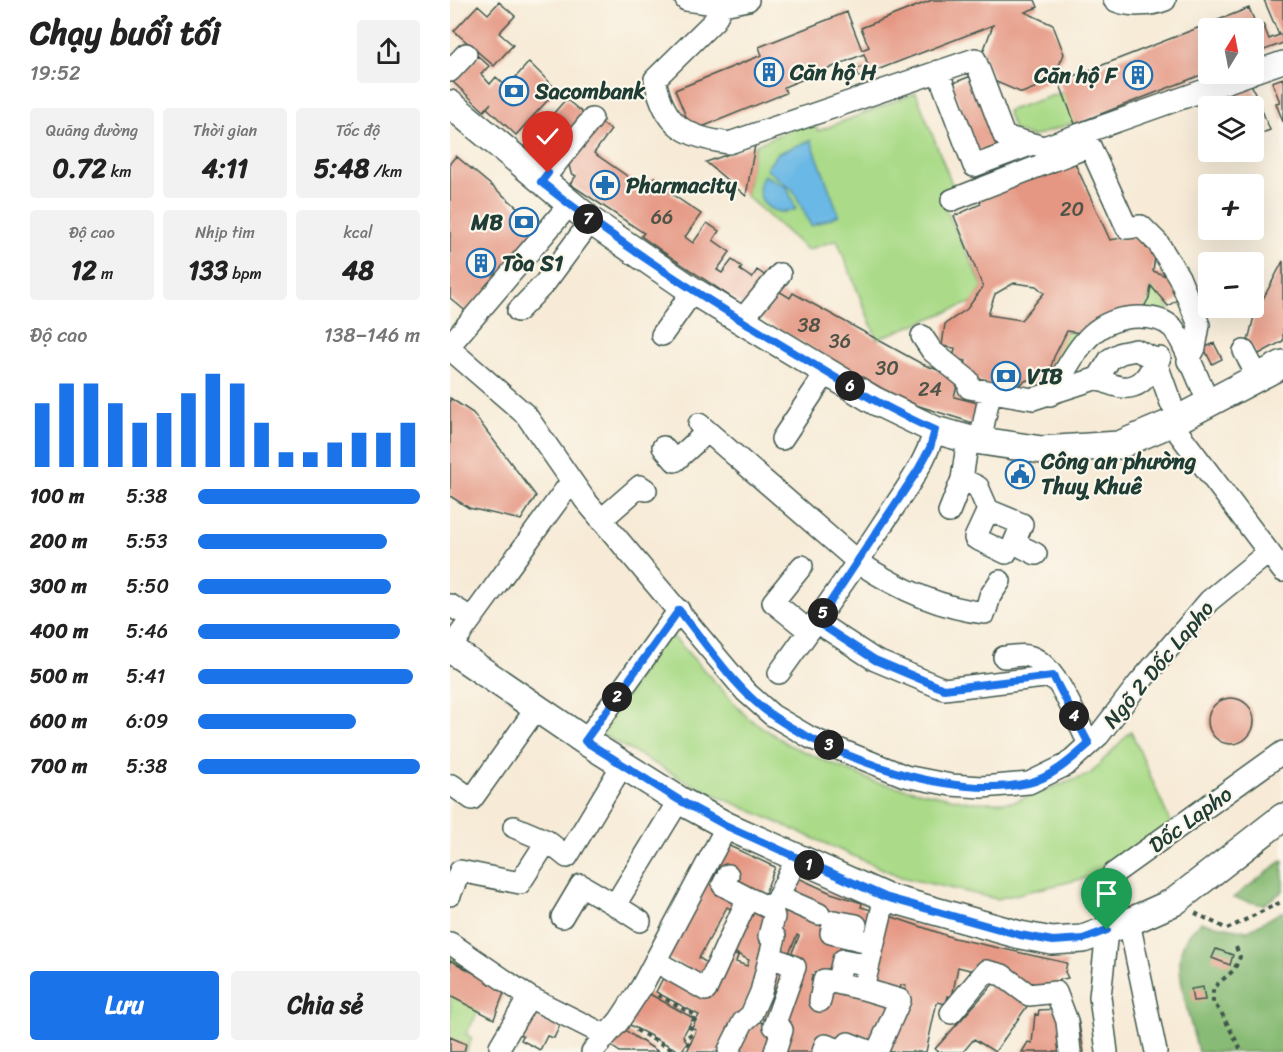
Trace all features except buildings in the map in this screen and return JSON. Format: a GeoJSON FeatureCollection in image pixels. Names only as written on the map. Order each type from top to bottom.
{"type":"FeatureCollection","features":[{"type":"Feature","properties":{"kind":"main road"},"geometry":{"type":"LineString","coordinates":[[450,104],[569,205],[693,291],[826,373],[903,416],[935,430],[974,440],[1042,450],[1119,445],[1171,413],[1209,404],[1283,364]]}},
{"type":"Feature","properties":{"kind":"main road"},"geometry":{"type":"LineString","coordinates":[[450,648],[538,706],[585,741],[679,800],[727,826],[796,860],[885,897],[1020,935],[1053,941],[1083,939],[1174,902],[1283,817]]}},
{"type":"Feature","properties":{"kind":"street"},"geometry":{"type":"LineString","coordinates":[[686,0],[723,5],[748,0]]}},
{"type":"Feature","properties":{"kind":"street"},"geometry":{"type":"LineString","coordinates":[[1114,0],[1123,4],[1157,3],[1165,0]]}},
{"type":"Feature","properties":{"kind":"street"},"geometry":{"type":"LineString","coordinates":[[723,5],[714,21],[655,79],[660,102],[675,125],[702,140],[729,143],[975,59],[1004,136],[1044,147],[1221,84]]}},
{"type":"Feature","properties":{"kind":"street"},"geometry":{"type":"LineString","coordinates":[[450,70],[466,54]]}},
{"type":"Feature","properties":{"kind":"street"},"geometry":{"type":"LineString","coordinates":[[1264,69],[1283,62]]}},
{"type":"Feature","properties":{"kind":"street"},"geometry":{"type":"LineString","coordinates":[[938,71],[974,166],[1030,145]]}},
{"type":"Feature","properties":{"kind":"street"},"geometry":{"type":"LineString","coordinates":[[541,182],[592,119]]}},
{"type":"Feature","properties":{"kind":"street"},"geometry":{"type":"LineString","coordinates":[[952,200],[1090,146],[1127,228],[1141,226],[1158,243],[1179,277],[1199,326],[1190,349]]}},
{"type":"Feature","properties":{"kind":"street"},"geometry":{"type":"LineString","coordinates":[[450,347],[569,205]]}},
{"type":"Feature","properties":{"kind":"street"},"geometry":{"type":"LineString","coordinates":[[518,311],[545,283],[591,221]]}},
{"type":"Feature","properties":{"kind":"street"},"geometry":{"type":"LineString","coordinates":[[741,321],[780,274]]}},
{"type":"Feature","properties":{"kind":"street"},"geometry":{"type":"LineString","coordinates":[[662,335],[693,291]]}},
{"type":"Feature","properties":{"kind":"street"},"geometry":{"type":"LineString","coordinates":[[1175,302],[1209,404]]}},
{"type":"Feature","properties":{"kind":"street"},"geometry":{"type":"LineString","coordinates":[[1040,392],[1082,342],[1096,329],[1111,321],[1156,318],[1173,328],[1190,349]]}},
{"type":"Feature","properties":{"kind":"street"},"geometry":{"type":"LineString","coordinates":[[922,336],[932,351],[968,380],[969,388],[990,393],[1040,392],[1098,378],[1120,388],[1133,386],[1145,380],[1155,359]]}},
{"type":"Feature","properties":{"kind":"street","name":"Ngõ 2 Dốc Lapho"},"geometry":{"type":"LineString","coordinates":[[450,347],[526,416],[571,482],[746,692],[772,715],[811,738],[905,776],[951,785],[981,787],[1029,783],[1066,765],[1089,744],[1209,601],[1269,552]]}},
{"type":"Feature","properties":{"kind":"street"},"geometry":{"type":"LineString","coordinates":[[1098,378],[1110,359],[1121,353],[1136,350],[1155,359],[1190,349]]}},
{"type":"Feature","properties":{"kind":"street"},"geometry":{"type":"LineString","coordinates":[[1244,351],[1258,377]]}},
{"type":"Feature","properties":{"kind":"street"},"geometry":{"type":"LineString","coordinates":[[1155,359],[1171,413],[1283,571]]}},
{"type":"Feature","properties":{"kind":"street"},"geometry":{"type":"LineString","coordinates":[[782,439],[826,373]]}},
{"type":"Feature","properties":{"kind":"street"},"geometry":{"type":"LineString","coordinates":[[949,512],[990,393]]}},
{"type":"Feature","properties":{"kind":"street"},"geometry":{"type":"LineString","coordinates":[[663,447],[675,461],[703,428],[858,562],[877,575],[925,597],[970,611],[985,612],[990,596],[999,580]]}},
{"type":"Feature","properties":{"kind":"street"},"geometry":{"type":"LineString","coordinates":[[779,673],[858,562],[918,470],[930,448],[935,430]]}},
{"type":"Feature","properties":{"kind":"street"},"geometry":{"type":"LineString","coordinates":[[962,479],[978,486],[988,510],[1022,524],[1014,543],[1036,554]]}},
{"type":"Feature","properties":{"kind":"street"},"geometry":{"type":"LineString","coordinates":[[450,648],[470,617],[571,482]]}},
{"type":"Feature","properties":{"kind":"street"},"geometry":{"type":"LineString","coordinates":[[602,520],[640,486],[646,490]]}},
{"type":"Feature","properties":{"kind":"street"},"geometry":{"type":"LineString","coordinates":[[988,510],[975,538],[1006,553]]}},
{"type":"Feature","properties":{"kind":"street"},"geometry":{"type":"LineString","coordinates":[[802,566],[773,602],[875,660],[944,689],[1053,676]]}},
{"type":"Feature","properties":{"kind":"street"},"geometry":{"type":"LineString","coordinates":[[450,605],[470,617]]}},
{"type":"Feature","properties":{"kind":"street"},"geometry":{"type":"LineString","coordinates":[[585,741],[679,610]]}},
{"type":"Feature","properties":{"kind":"street"},"geometry":{"type":"LineString","coordinates":[[1004,657],[1028,656],[1044,664],[1053,676],[1089,744]]}},
{"type":"Feature","properties":{"kind":"street"},"geometry":{"type":"LineString","coordinates":[[452,785],[472,799],[538,706]]}},
{"type":"Feature","properties":{"kind":"street","name":"Dốc Lapho"},"geometry":{"type":"LineString","coordinates":[[1107,1052],[1100,997],[1118,926],[1113,874],[1283,752]]}},
{"type":"Feature","properties":{"kind":"street"},"geometry":{"type":"LineString","coordinates":[[514,827],[547,841],[567,857],[623,764]]}},
{"type":"Feature","properties":{"kind":"street"},"geometry":{"type":"LineString","coordinates":[[615,905],[679,800]]}},
{"type":"Feature","properties":{"kind":"street"},"geometry":{"type":"LineString","coordinates":[[450,943],[529,997],[605,1041],[642,986],[727,826]]}},
{"type":"Feature","properties":{"kind":"street"},"geometry":{"type":"LineString","coordinates":[[450,895],[460,871],[520,883],[547,841]]}},
{"type":"Feature","properties":{"kind":"street"},"geometry":{"type":"LineString","coordinates":[[729,1050],[743,1022],[751,1015],[761,992],[775,937],[769,936],[775,902],[796,860]]}},
{"type":"Feature","properties":{"kind":"street"},"geometry":{"type":"LineString","coordinates":[[728,875],[723,885],[748,898],[775,902],[819,914]]}},
{"type":"Feature","properties":{"kind":"street"},"geometry":{"type":"LineString","coordinates":[[562,917],[580,885],[640,921]]}},
{"type":"Feature","properties":{"kind":"street"},"geometry":{"type":"LineString","coordinates":[[863,989],[885,897]]}},
{"type":"Feature","properties":{"kind":"street"},"geometry":{"type":"LineString","coordinates":[[655,961],[706,990],[748,898]]}},
{"type":"Feature","properties":{"kind":"street"},"geometry":{"type":"LineString","coordinates":[[856,925],[834,921],[831,933],[873,942]]}},
{"type":"Feature","properties":{"kind":"street"},"geometry":{"type":"LineString","coordinates":[[1118,926],[1156,1052]]}},
{"type":"Feature","properties":{"kind":"street"},"geometry":{"type":"LineString","coordinates":[[770,956],[795,967],[774,1026]]}},
{"type":"Feature","properties":{"kind":"street"},"geometry":{"type":"LineString","coordinates":[[868,965],[843,960],[824,986],[902,994],[877,1052]]}},
{"type":"Feature","properties":{"kind":"street"},"geometry":{"type":"LineString","coordinates":[[951,1013],[987,971],[1002,975],[1029,995],[1056,992],[1067,1021],[1070,1052]]}},
{"type":"Feature","properties":{"kind":"street"},"geometry":{"type":"LineString","coordinates":[[501,1046],[529,997]]}},
{"type":"Feature","properties":{"kind":"street"},"geometry":{"type":"LineString","coordinates":[[751,1015],[782,1030],[776,1052]]}},
{"type":"Feature","properties":{"kind":"street"},"geometry":{"type":"LineString","coordinates":[[823,1052],[825,1045],[846,1052],[848,1043],[871,1052]]}},
{"type":"Feature","properties":{"kind":"path"},"geometry":{"type":"LineString","coordinates":[[1174,902],[1227,929],[1283,901]]}},
{"type":"Feature","properties":{"kind":"path"},"geometry":{"type":"LineString","coordinates":[[1236,947],[1240,957],[1234,970],[1213,988],[1213,1003],[1221,1012],[1242,1052]]}},
{"type":"Feature","properties":{"kind":"path"},"geometry":{"type":"LineString","coordinates":[[642,986],[696,1016],[688,1033],[691,1037],[686,1052]]}},
{"type":"Feature","properties":{"kind":"path"},"geometry":{"type":"LineString","coordinates":[[605,1041],[676,1052]]}},
{"type":"Feature","properties":{"kind":"green space"},"geometry":{"type":"Polygon","coordinates":[[[1069,90],[1081,120],[1032,137],[1014,130],[1007,111],[1069,90]]]}},
{"type":"Feature","properties":{"kind":"green space"},"geometry":{"type":"Polygon","coordinates":[[[916,93],[955,192],[941,199],[983,287],[973,302],[877,339],[837,240],[807,250],[746,196],[755,145],[813,120],[818,131],[916,93]]]}},
{"type":"Feature","properties":{"kind":"green space"},"geometry":{"type":"Polygon","coordinates":[[[1151,286],[1164,298],[1174,319],[1140,314],[1149,298],[1151,286]]]}},
{"type":"Feature","properties":{"kind":"green space"},"geometry":{"type":"Polygon","coordinates":[[[1067,331],[1083,333],[1046,383],[1058,345],[1067,331]]]}},
{"type":"Feature","properties":{"kind":"green space"},"geometry":{"type":"Polygon","coordinates":[[[668,631],[747,717],[789,745],[875,782],[970,802],[1013,802],[1090,774],[1131,731],[1171,824],[1090,877],[997,899],[901,877],[695,786],[601,734],[668,631]]]}},
{"type":"Feature","properties":{"kind":"green space"},"geometry":{"type":"Polygon","coordinates":[[[1283,860],[1283,891],[1263,905],[1233,898],[1283,860]]]}},
{"type":"Feature","properties":{"kind":"green space"},"geometry":{"type":"Polygon","coordinates":[[[1283,911],[1283,1052],[1198,1052],[1180,971],[1182,948],[1187,937],[1201,922],[1247,931],[1283,911]]]}},
{"type":"Feature","properties":{"kind":"green space"},"geometry":{"type":"Polygon","coordinates":[[[450,942],[499,974],[466,1034],[472,1038],[466,1052],[450,1052],[450,942]]]}},
{"type":"Feature","properties":{"kind":"water"},"geometry":{"type":"Polygon","coordinates":[[[811,140],[839,215],[811,226],[793,190],[766,169],[778,153],[811,140]]]}},
{"type":"Feature","properties":{"kind":"water"},"geometry":{"type":"Polygon","coordinates":[[[764,175],[787,187],[796,209],[779,212],[765,205],[759,192],[764,175]]]}},
{"type":"Feature","properties":{"kind":"place","name":"Căn hộ H"},"geometry":{"type":"Point","coordinates":[769,72]}},
{"type":"Feature","properties":{"kind":"place","name":"Căn hộ F"},"geometry":{"type":"Point","coordinates":[1138,75]}},
{"type":"Feature","properties":{"kind":"place","name":"Sacombank"},"geometry":{"type":"Point","coordinates":[514,91]}},
{"type":"Feature","properties":{"kind":"place","name":"Pharmacity"},"geometry":{"type":"Point","coordinates":[605,185]}},
{"type":"Feature","properties":{"kind":"place","name":"MB"},"geometry":{"type":"Point","coordinates":[524,222]}},
{"type":"Feature","properties":{"kind":"place","name":"Tòa S1"},"geometry":{"type":"Point","coordinates":[481,263]}},
{"type":"Feature","properties":{"kind":"place","name":"VIB"},"geometry":{"type":"Point","coordinates":[1006,376]}},
{"type":"Feature","properties":{"kind":"place","name":"Công an phường Thuỵ Khuê"},"geometry":{"type":"Point","coordinates":[1020,474]}},
{"type":"Feature","properties":{"kind":"route"},"geometry":{"type":"LineString","coordinates":[[548,173],[541,182],[591,221],[693,291],[826,373],[903,416],[935,430],[930,448],[918,470],[817,622],[875,660],[944,689],[962,685],[1053,676],[1089,744],[1066,765],[1029,783],[981,787],[951,785],[905,776],[811,738],[772,715],[746,692],[679,610],[585,741],[679,800],[727,826],[796,860],[885,897],[1020,935],[1053,941],[1083,939],[1107,930]]}}]}
